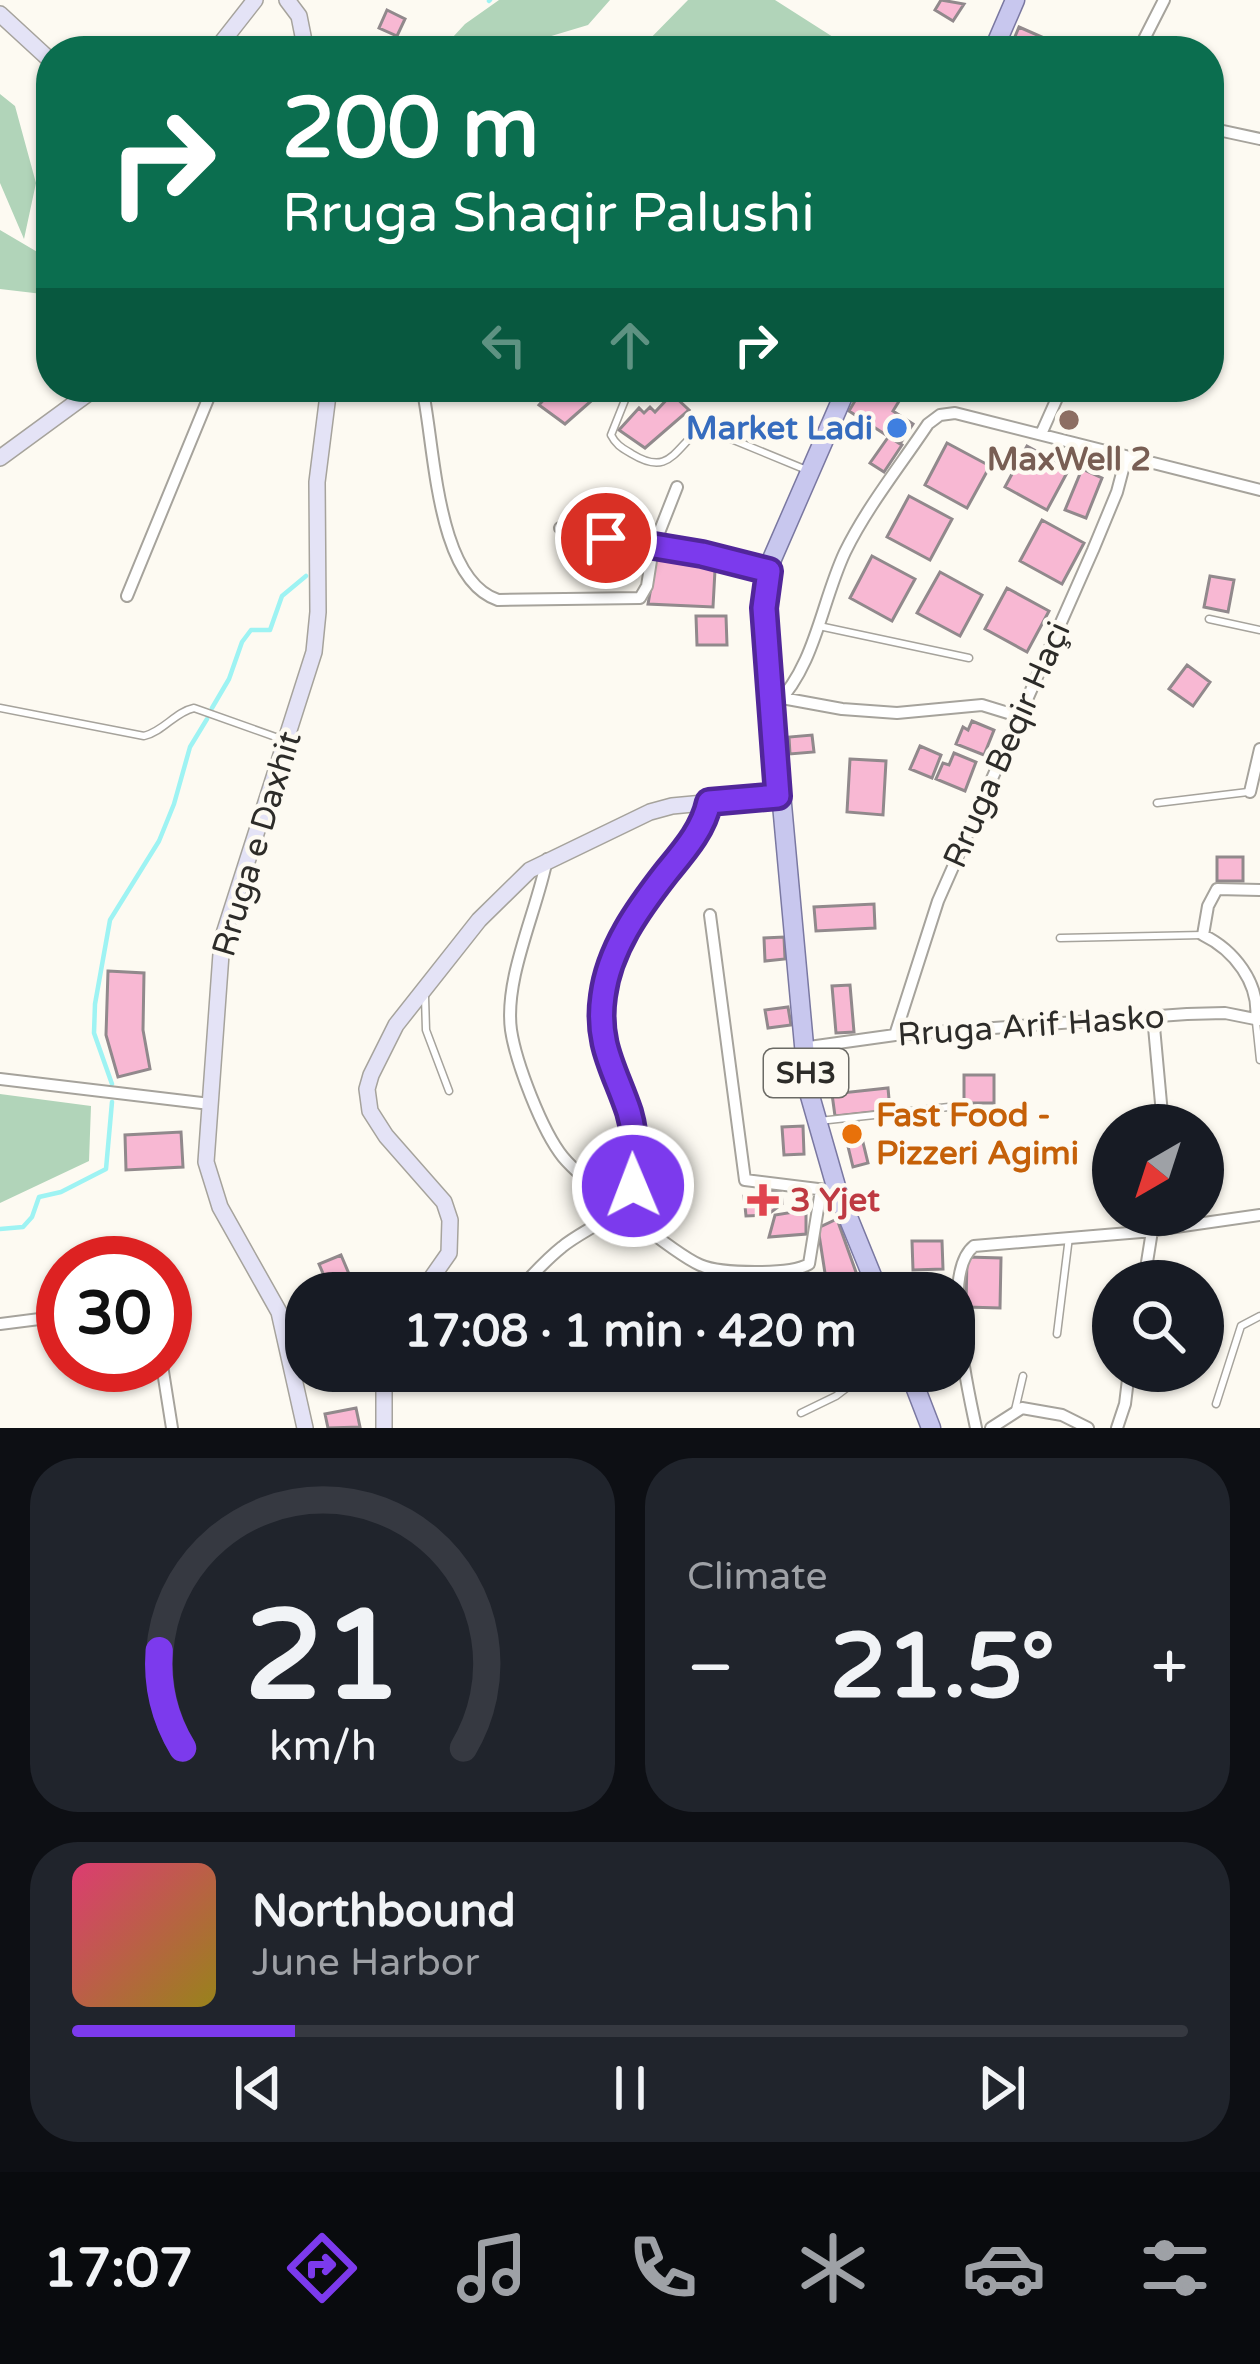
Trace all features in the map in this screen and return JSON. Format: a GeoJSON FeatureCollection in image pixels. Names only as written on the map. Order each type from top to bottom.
{"type":"FeatureCollection","features":[{"type":"Feature","properties":{"kind":"main road"},"geometry":{"type":"LineString","coordinates":[[1000,36],[1016,0]]}},
{"type":"Feature","properties":{"kind":"main road","name":"SH3"},"geometry":{"type":"LineString","coordinates":[[840,402],[769,571],[764,608],[778,702],[778,796],[802,1048],[829,1190],[868,1272]]}},
{"type":"Feature","properties":{"kind":"main road"},"geometry":{"type":"LineString","coordinates":[[917,1392],[931,1428]]}},
{"type":"Feature","properties":{"kind":"street"},"geometry":{"type":"LineString","coordinates":[[227,36],[255,0]]}},
{"type":"Feature","properties":{"kind":"street"},"geometry":{"type":"LineString","coordinates":[[287,0],[299,16],[303,36]]}},
{"type":"Feature","properties":{"kind":"street"},"geometry":{"type":"LineString","coordinates":[[1146,36],[1164,0]]}},
{"type":"Feature","properties":{"kind":"street"},"geometry":{"type":"LineString","coordinates":[[0,14],[36,47]]}},
{"type":"Feature","properties":{"kind":"street"},"geometry":{"type":"LineString","coordinates":[[1224,132],[1260,140]]}},
{"type":"Feature","properties":{"kind":"street"},"geometry":{"type":"LineString","coordinates":[[0,458],[77,402]]}},
{"type":"Feature","properties":{"kind":"street"},"geometry":{"type":"LineString","coordinates":[[127,596],[207,402]]}},
{"type":"Feature","properties":{"kind":"street","name":"Rruga e Daxhit"},"geometry":{"type":"LineString","coordinates":[[305,1428],[279,1312],[208,1178],[222,940],[317,633],[317,482],[327,402]]}},
{"type":"Feature","properties":{"kind":"street"},"geometry":{"type":"LineString","coordinates":[[425,402],[448,533],[461,569],[476,590],[498,600],[640,598],[647,586],[652,548],[677,487]]}},
{"type":"Feature","properties":{"kind":"street"},"geometry":{"type":"LineString","coordinates":[[1041,434],[1055,402]]}},
{"type":"Feature","properties":{"kind":"street"},"geometry":{"type":"LineString","coordinates":[[778,702],[793,686],[854,535],[933,418],[955,413],[1260,490]]}},
{"type":"Feature","properties":{"kind":"street","name":"Rruga Beqir Haçi"},"geometry":{"type":"LineString","coordinates":[[895,1035],[938,901],[1117,493],[1126,458]]}},
{"type":"Feature","properties":{"kind":"street"},"geometry":{"type":"LineString","coordinates":[[560,528],[769,571]]}},
{"type":"Feature","properties":{"kind":"street"},"geometry":{"type":"LineString","coordinates":[[778,702],[897,713],[982,705],[1021,717]]}},
{"type":"Feature","properties":{"kind":"street"},"geometry":{"type":"LineString","coordinates":[[1250,792],[1260,749]]}},
{"type":"Feature","properties":{"kind":"street"},"geometry":{"type":"LineString","coordinates":[[436,1272],[449,1253],[450,1220],[432,1186],[375,1122],[367,1089],[376,1059],[425,987],[509,887],[547,860],[650,812],[778,796]]}},
{"type":"Feature","properties":{"kind":"street"},"geometry":{"type":"LineString","coordinates":[[536,1272],[559,1249],[622,1206],[633,1186],[635,1138],[604,1052],[603,994],[624,934],[688,846],[709,802]]}},
{"type":"Feature","properties":{"kind":"street"},"geometry":{"type":"LineString","coordinates":[[547,860],[512,988],[514,1042],[544,1123],[563,1156],[702,1266],[725,1271],[802,1269],[811,1256],[829,1190],[750,1184],[743,1175],[710,915]]}},
{"type":"Feature","properties":{"kind":"street"},"geometry":{"type":"LineString","coordinates":[[1258,1019],[1253,985],[1236,959],[1203,935],[1208,906],[1217,889],[1260,890]]}},
{"type":"Feature","properties":{"kind":"street","name":"Rruga Arif Hasko"},"geometry":{"type":"LineString","coordinates":[[802,1048],[895,1035],[1153,1016],[1225,1012],[1258,1019]]}},
{"type":"Feature","properties":{"kind":"street"},"geometry":{"type":"LineString","coordinates":[[1153,1016],[1161,1104]]}},
{"type":"Feature","properties":{"kind":"street"},"geometry":{"type":"LineString","coordinates":[[0,1079],[210,1104]]}},
{"type":"Feature","properties":{"kind":"street"},"geometry":{"type":"LineString","coordinates":[[1224,1221],[1259,1216]]}},
{"type":"Feature","properties":{"kind":"street"},"geometry":{"type":"LineString","coordinates":[[976,1428],[961,1339],[958,1285],[963,1258],[982,1244],[1092,1235]]}},
{"type":"Feature","properties":{"kind":"street"},"geometry":{"type":"LineString","coordinates":[[0,1324],[36,1319]]}},
{"type":"Feature","properties":{"kind":"street"},"geometry":{"type":"LineString","coordinates":[[166,1392],[172,1428]]}},
{"type":"Feature","properties":{"kind":"street"},"geometry":{"type":"LineString","coordinates":[[384,1392],[385,1428]]}},
{"type":"Feature","properties":{"kind":"street"},"geometry":{"type":"LineString","coordinates":[[1117,1428],[1126,1392]]}},
{"type":"Feature","properties":{"kind":"street"},"geometry":{"type":"LineString","coordinates":[[992,1428],[1022,1408],[1062,1415],[1088,1428]]}},
{"type":"Feature","properties":{"kind":"lane"},"geometry":{"type":"LineString","coordinates":[[624,402],[611,435],[614,443],[649,464],[670,459],[702,427],[809,471]]}},
{"type":"Feature","properties":{"kind":"lane"},"geometry":{"type":"LineString","coordinates":[[1209,619],[1260,630]]}},
{"type":"Feature","properties":{"kind":"lane"},"geometry":{"type":"LineString","coordinates":[[819,626],[969,658]]}},
{"type":"Feature","properties":{"kind":"lane"},"geometry":{"type":"LineString","coordinates":[[0,708],[144,736],[194,708],[287,741]]}},
{"type":"Feature","properties":{"kind":"lane"},"geometry":{"type":"LineString","coordinates":[[1156,803],[1250,792]]}},
{"type":"Feature","properties":{"kind":"lane"},"geometry":{"type":"LineString","coordinates":[[1060,938],[1203,935]]}},
{"type":"Feature","properties":{"kind":"lane"},"geometry":{"type":"LineString","coordinates":[[425,987],[426,1030],[449,1091]]}},
{"type":"Feature","properties":{"kind":"lane"},"geometry":{"type":"LineString","coordinates":[[1258,1019],[1260,1060]]}},
{"type":"Feature","properties":{"kind":"lane"},"geometry":{"type":"LineString","coordinates":[[815,1122],[958,1106]]}},
{"type":"Feature","properties":{"kind":"lane"},"geometry":{"type":"LineString","coordinates":[[1058,1334],[1069,1237]]}},
{"type":"Feature","properties":{"kind":"lane"},"geometry":{"type":"LineString","coordinates":[[1216,1404],[1241,1325],[1260,1316]]}},
{"type":"Feature","properties":{"kind":"lane"},"geometry":{"type":"LineString","coordinates":[[1015,1410],[1023,1376]]}},
{"type":"Feature","properties":{"kind":"lane"},"geometry":{"type":"LineString","coordinates":[[801,1413],[841,1392]]}},
{"type":"Feature","properties":{"kind":"green space"},"geometry":{"type":"Polygon","coordinates":[[[499,0],[610,0],[588,25],[551,36],[454,36],[499,0]]]}},
{"type":"Feature","properties":{"kind":"green space"},"geometry":{"type":"Polygon","coordinates":[[[688,0],[775,0],[831,36],[653,36],[688,0]]]}},
{"type":"Feature","properties":{"kind":"green space"},"geometry":{"type":"Polygon","coordinates":[[[0,94],[15,106],[36,183],[24,239],[0,183],[0,94]]]}},
{"type":"Feature","properties":{"kind":"green space"},"geometry":{"type":"Polygon","coordinates":[[[0,230],[36,251],[36,293],[0,289],[0,230]]]}},
{"type":"Feature","properties":{"kind":"green space"},"geometry":{"type":"Polygon","coordinates":[[[0,1094],[91,1106],[89,1161],[0,1203],[0,1094]]]}},
{"type":"Feature","properties":{"kind":"building"},"geometry":{"type":"Polygon","coordinates":[[[941,0],[964,4],[953,21],[935,10],[941,0]]]}},
{"type":"Feature","properties":{"kind":"building"},"geometry":{"type":"Polygon","coordinates":[[[387,10],[405,19],[397,36],[379,28],[387,10]]]}},
{"type":"Feature","properties":{"kind":"building"},"geometry":{"type":"Polygon","coordinates":[[[1019,27],[1040,36],[1015,36],[1019,27]]]}},
{"type":"Feature","properties":{"kind":"building"},"geometry":{"type":"Polygon","coordinates":[[[542,402],[590,402],[565,424],[539,405],[542,402]]]}},
{"type":"Feature","properties":{"kind":"building"},"geometry":{"type":"Polygon","coordinates":[[[664,402],[680,402],[689,410],[645,448],[619,430],[639,408],[644,413],[650,407],[655,412],[664,402]]]}},
{"type":"Feature","properties":{"kind":"building"},"geometry":{"type":"Polygon","coordinates":[[[854,402],[898,402],[893,411],[913,424],[900,444],[849,411],[854,402]]]}},
{"type":"Feature","properties":{"kind":"building"},"geometry":{"type":"Polygon","coordinates":[[[889,436],[902,445],[884,472],[870,463],[889,436]]]}},
{"type":"Feature","properties":{"kind":"building"},"geometry":{"type":"Polygon","coordinates":[[[947,443],[990,466],[967,508],[925,485],[947,443]]]}},
{"type":"Feature","properties":{"kind":"building"},"geometry":{"type":"Polygon","coordinates":[[[1027,446],[1069,469],[1047,510],[1005,487],[1027,446]]]}},
{"type":"Feature","properties":{"kind":"building"},"geometry":{"type":"Polygon","coordinates":[[[1082,469],[1102,478],[1086,518],[1065,510],[1082,469]]]}},
{"type":"Feature","properties":{"kind":"building"},"geometry":{"type":"Polygon","coordinates":[[[909,496],[952,519],[930,560],[887,537],[909,496]]]}},
{"type":"Feature","properties":{"kind":"building"},"geometry":{"type":"Polygon","coordinates":[[[1042,520],[1084,543],[1062,584],[1020,561],[1042,520]]]}},
{"type":"Feature","properties":{"kind":"building"},"geometry":{"type":"Polygon","coordinates":[[[657,554],[715,570],[713,607],[648,604],[657,554]]]}},
{"type":"Feature","properties":{"kind":"building"},"geometry":{"type":"Polygon","coordinates":[[[872,556],[915,579],[892,621],[850,598],[872,556]]]}},
{"type":"Feature","properties":{"kind":"building"},"geometry":{"type":"Polygon","coordinates":[[[940,572],[982,595],[960,636],[917,613],[940,572]]]}},
{"type":"Feature","properties":{"kind":"building"},"geometry":{"type":"Polygon","coordinates":[[[1210,576],[1234,580],[1228,612],[1204,607],[1210,576]]]}},
{"type":"Feature","properties":{"kind":"building"},"geometry":{"type":"Polygon","coordinates":[[[1007,588],[1049,611],[1027,652],[985,629],[1007,588]]]}},
{"type":"Feature","properties":{"kind":"building"},"geometry":{"type":"Polygon","coordinates":[[[696,616],[726,616],[727,645],[697,645],[696,616]]]}},
{"type":"Feature","properties":{"kind":"building"},"geometry":{"type":"Polygon","coordinates":[[[1187,665],[1210,682],[1193,706],[1169,689],[1187,665]]]}},
{"type":"Feature","properties":{"kind":"building"},"geometry":{"type":"Polygon","coordinates":[[[972,721],[994,730],[984,755],[956,744],[963,727],[968,730],[972,721]]]}},
{"type":"Feature","properties":{"kind":"building"},"geometry":{"type":"Polygon","coordinates":[[[812,735],[814,752],[790,754],[789,737],[812,735]]]}},
{"type":"Feature","properties":{"kind":"building"},"geometry":{"type":"Polygon","coordinates":[[[920,746],[941,755],[932,778],[910,769],[920,746]]]}},
{"type":"Feature","properties":{"kind":"building"},"geometry":{"type":"Polygon","coordinates":[[[954,753],[976,762],[965,791],[936,779],[954,753]]]}},
{"type":"Feature","properties":{"kind":"building"},"geometry":{"type":"Polygon","coordinates":[[[850,759],[886,761],[883,815],[847,812],[850,759]]]}},
{"type":"Feature","properties":{"kind":"building"},"geometry":{"type":"Polygon","coordinates":[[[1217,857],[1243,857],[1243,881],[1217,881],[1217,857]]]}},
{"type":"Feature","properties":{"kind":"building"},"geometry":{"type":"Polygon","coordinates":[[[874,904],[875,928],[816,931],[814,907],[874,904]]]}},
{"type":"Feature","properties":{"kind":"building"},"geometry":{"type":"Polygon","coordinates":[[[784,937],[785,959],[765,961],[764,938],[784,937]]]}},
{"type":"Feature","properties":{"kind":"building"},"geometry":{"type":"Polygon","coordinates":[[[108,971],[144,973],[143,1030],[150,1069],[118,1077],[106,1035],[108,971]]]}},
{"type":"Feature","properties":{"kind":"building"},"geometry":{"type":"Polygon","coordinates":[[[850,985],[854,1032],[836,1033],[832,986],[850,985]]]}},
{"type":"Feature","properties":{"kind":"building"},"geometry":{"type":"Polygon","coordinates":[[[788,1007],[791,1025],[768,1028],[765,1010],[788,1007]]]}},
{"type":"Feature","properties":{"kind":"building"},"geometry":{"type":"Polygon","coordinates":[[[964,1075],[994,1075],[994,1103],[964,1103],[964,1075]]]}},
{"type":"Feature","properties":{"kind":"building"},"geometry":{"type":"Polygon","coordinates":[[[888,1088],[890,1110],[835,1116],[832,1094],[888,1088]]]}},
{"type":"Feature","properties":{"kind":"building"},"geometry":{"type":"Polygon","coordinates":[[[858,1122],[868,1163],[853,1167],[843,1126],[858,1122]]]}},
{"type":"Feature","properties":{"kind":"building"},"geometry":{"type":"Polygon","coordinates":[[[803,1126],[804,1154],[784,1155],[782,1127],[803,1126]]]}},
{"type":"Feature","properties":{"kind":"building"},"geometry":{"type":"Polygon","coordinates":[[[181,1132],[183,1167],[126,1170],[125,1135],[181,1132]]]}},
{"type":"Feature","properties":{"kind":"building","name":"3 Yjet"},"geometry":{"type":"Polygon","coordinates":[[[781,1190],[782,1204],[767,1215],[746,1216],[744,1196],[781,1190]]]}},
{"type":"Feature","properties":{"kind":"building"},"geometry":{"type":"Polygon","coordinates":[[[806,1210],[806,1234],[769,1237],[775,1215],[806,1210]]]}},
{"type":"Feature","properties":{"kind":"building"},"geometry":{"type":"Polygon","coordinates":[[[837,1219],[856,1272],[825,1272],[818,1228],[837,1219]]]}},
{"type":"Feature","properties":{"kind":"building"},"geometry":{"type":"Polygon","coordinates":[[[912,1241],[942,1241],[943,1269],[913,1270],[912,1241]]]}},
{"type":"Feature","properties":{"kind":"building"},"geometry":{"type":"Polygon","coordinates":[[[341,1255],[348,1272],[322,1272],[319,1264],[341,1255]]]}},
{"type":"Feature","properties":{"kind":"building"},"geometry":{"type":"Polygon","coordinates":[[[967,1257],[1001,1258],[1000,1308],[975,1307],[975,1272],[967,1272],[967,1257]]]}},
{"type":"Feature","properties":{"kind":"building"},"geometry":{"type":"Polygon","coordinates":[[[356,1408],[360,1427],[328,1428],[325,1414],[356,1408]]]}},
{"type":"Feature","properties":{"kind":"waterway"},"geometry":{"type":"LineString","coordinates":[[212,708],[242,642],[251,630],[270,630],[282,596],[306,576]]}},
{"type":"Feature","properties":{"kind":"waterway"},"geometry":{"type":"LineString","coordinates":[[112,1084],[94,1033],[110,920],[159,841],[190,747],[207,719]]}},
{"type":"Feature","properties":{"kind":"waterway"},"geometry":{"type":"LineString","coordinates":[[0,1229],[23,1227],[39,1197],[61,1192],[106,1169],[112,1102]]}},
{"type":"Feature","properties":{"kind":"place","name":"MaxWell 2"},"geometry":{"type":"Point","coordinates":[1069,420]}},
{"type":"Feature","properties":{"kind":"place","name":"Market Ladi"},"geometry":{"type":"Point","coordinates":[897,428]}},
{"type":"Feature","properties":{"kind":"place","name":"Fast Food - Pizzeri Agimi"},"geometry":{"type":"Point","coordinates":[852,1134]}},
{"type":"Feature","properties":{"kind":"place","name":"3 Yjet"},"geometry":{"type":"Point","coordinates":[763,1200]}},
{"type":"Feature","properties":{"kind":"route"},"geometry":{"type":"LineString","coordinates":[[606,538],[769,571],[764,608],[778,796],[709,802],[688,846],[624,934],[603,994],[604,1052],[635,1138],[633,1186]]}}]}
